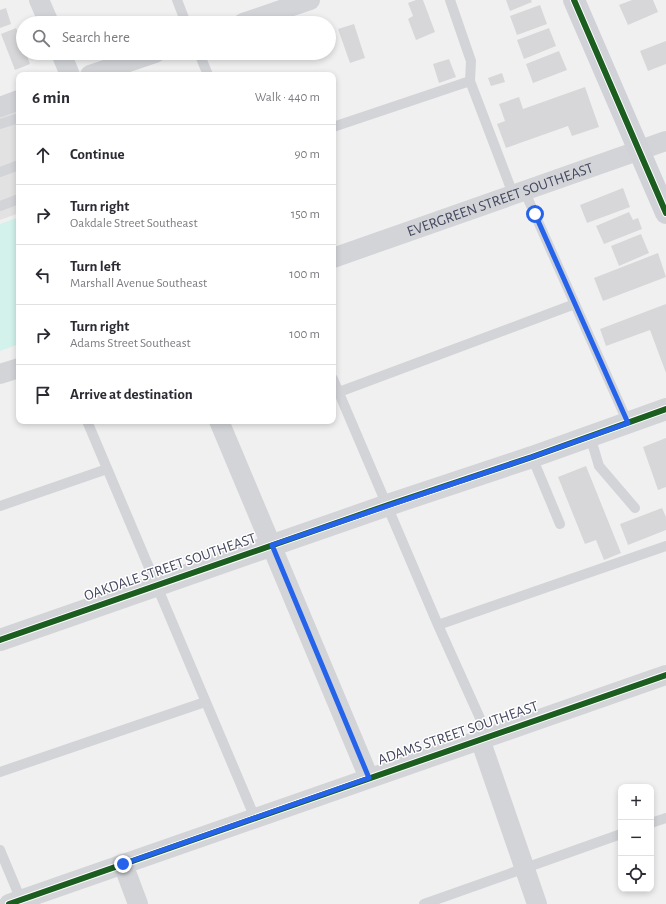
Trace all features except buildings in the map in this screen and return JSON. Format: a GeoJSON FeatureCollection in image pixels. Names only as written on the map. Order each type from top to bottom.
{"type":"FeatureCollection","features":[{"type":"Feature","properties":{"kind":"main road"},"geometry":{"type":"LineString","coordinates":[[574,0],[666,213]]}},
{"type":"Feature","properties":{"kind":"street"},"geometry":{"type":"LineString","coordinates":[[39,0],[46,16]]}},
{"type":"Feature","properties":{"kind":"street"},"geometry":{"type":"LineString","coordinates":[[262,16],[303,1]]}},
{"type":"Feature","properties":{"kind":"street"},"geometry":{"type":"LineString","coordinates":[[64,60],[69,72]]}},
{"type":"Feature","properties":{"kind":"street"},"geometry":{"type":"LineString","coordinates":[[99,72],[134,60]]}},
{"type":"Feature","properties":{"kind":"street"},"geometry":{"type":"LineString","coordinates":[[0,107],[16,101]]}},
{"type":"Feature","properties":{"kind":"street","name":"EVERGREEN STREET SOUTHEAST"},"geometry":{"type":"LineString","coordinates":[[336,257],[666,140]]}},
{"type":"Feature","properties":{"kind":"street"},"geometry":{"type":"LineString","coordinates":[[0,374],[16,369]]}},
{"type":"Feature","properties":{"kind":"street","name":"OAKDALE STREET SOUTHEAST"},"geometry":{"type":"LineString","coordinates":[[0,640],[388,505],[532,457],[666,409]]}},
{"type":"Feature","properties":{"kind":"street"},"geometry":{"type":"LineString","coordinates":[[220,424],[369,778]]}},
{"type":"Feature","properties":{"kind":"street","name":"ADAMS STREET SOUTHEAST"},"geometry":{"type":"LineString","coordinates":[[15,902],[666,675]]}},
{"type":"Feature","properties":{"kind":"street"},"geometry":{"type":"LineString","coordinates":[[484,738],[525,869],[538,904]]}},
{"type":"Feature","properties":{"kind":"street"},"geometry":{"type":"LineString","coordinates":[[123,864],[138,904]]}},
{"type":"Feature","properties":{"kind":"lane"},"geometry":{"type":"LineString","coordinates":[[176,0],[183,16]]}},
{"type":"Feature","properties":{"kind":"lane"},"geometry":{"type":"LineString","coordinates":[[450,0],[471,61],[470,81],[519,192],[575,304],[628,423]]}},
{"type":"Feature","properties":{"kind":"lane"},"geometry":{"type":"LineString","coordinates":[[202,60],[207,72]]}},
{"type":"Feature","properties":{"kind":"lane"},"geometry":{"type":"LineString","coordinates":[[336,126],[470,81]]}},
{"type":"Feature","properties":{"kind":"lane"},"geometry":{"type":"LineString","coordinates":[[0,124],[16,119]]}},
{"type":"Feature","properties":{"kind":"lane"},"geometry":{"type":"LineString","coordinates":[[0,172],[16,166]]}},
{"type":"Feature","properties":{"kind":"lane"},"geometry":{"type":"LineString","coordinates":[[0,206],[16,200]]}},
{"type":"Feature","properties":{"kind":"lane"},"geometry":{"type":"LineString","coordinates":[[339,392],[575,304]]}},
{"type":"Feature","properties":{"kind":"lane"},"geometry":{"type":"LineString","coordinates":[[336,386],[388,505],[484,738]]}},
{"type":"Feature","properties":{"kind":"lane"},"geometry":{"type":"LineString","coordinates":[[88,424],[254,818]]}},
{"type":"Feature","properties":{"kind":"lane"},"geometry":{"type":"LineString","coordinates":[[590,436],[599,466],[635,508]]}},
{"type":"Feature","properties":{"kind":"lane"},"geometry":{"type":"LineString","coordinates":[[532,457],[560,524]]}},
{"type":"Feature","properties":{"kind":"lane"},"geometry":{"type":"LineString","coordinates":[[0,506],[107,470]]}},
{"type":"Feature","properties":{"kind":"lane"},"geometry":{"type":"LineString","coordinates":[[438,625],[666,546]]}},
{"type":"Feature","properties":{"kind":"lane"},"geometry":{"type":"LineString","coordinates":[[0,772],[205,702]]}},
{"type":"Feature","properties":{"kind":"lane"},"geometry":{"type":"LineString","coordinates":[[654,823],[666,818]]}},
{"type":"Feature","properties":{"kind":"lane"},"geometry":{"type":"LineString","coordinates":[[424,904],[618,835]]}},
{"type":"Feature","properties":{"kind":"lane"},"geometry":{"type":"LineString","coordinates":[[0,850],[15,902]]}},
{"type":"Feature","properties":{"kind":"shaded area"},"geometry":{"type":"Polygon","coordinates":[[[16,107],[16,214],[0,220],[0,113],[16,107]]]}},
{"type":"Feature","properties":{"kind":"green space"},"geometry":{"type":"Polygon","coordinates":[[[16,218],[16,345],[0,351],[0,224],[16,218]]]}},
{"type":"Feature","properties":{"kind":"cycle path"},"geometry":{"type":"LineString","coordinates":[[574,0],[666,213]]}},
{"type":"Feature","properties":{"kind":"cycle path"},"geometry":{"type":"LineString","coordinates":[[0,640],[388,505],[532,457],[666,409]]}},
{"type":"Feature","properties":{"kind":"cycle path"},"geometry":{"type":"LineString","coordinates":[[9,904],[666,675]]}},
{"type":"Feature","properties":{"kind":"route"},"geometry":{"type":"LineString","coordinates":[[123,864],[369,778],[272,545],[628,423],[535,214]]}}]}
